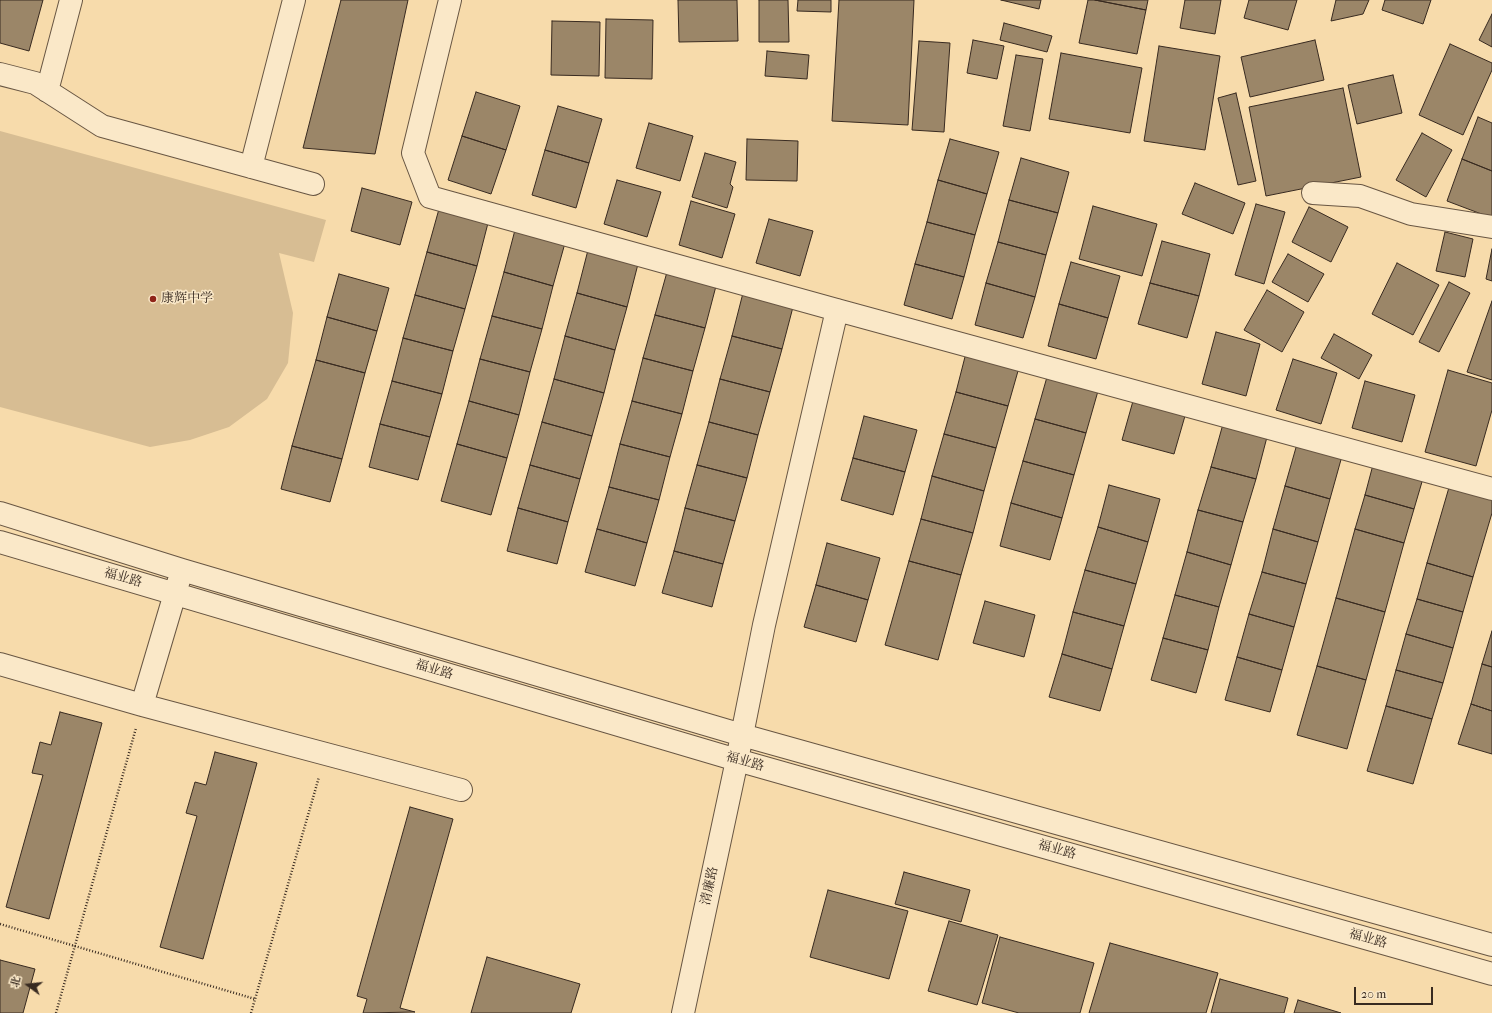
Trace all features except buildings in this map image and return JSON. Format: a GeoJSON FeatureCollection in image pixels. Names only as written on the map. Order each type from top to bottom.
{"type":"FeatureCollection","features":[{"type":"Feature","properties":{"kind":"street"},"geometry":{"type":"LineString","coordinates":[[46,91],[71,0]]}},
{"type":"Feature","properties":{"kind":"street"},"geometry":{"type":"LineString","coordinates":[[251,167],[294,0]]}},
{"type":"Feature","properties":{"kind":"street"},"geometry":{"type":"LineString","coordinates":[[450,0],[413,153],[430,197],[1492,489]]}},
{"type":"Feature","properties":{"kind":"street"},"geometry":{"type":"LineString","coordinates":[[0,74],[34,83],[102,126],[313,184]]}},
{"type":"Feature","properties":{"kind":"street"},"geometry":{"type":"LineString","coordinates":[[1313,193],[1360,196],[1411,214],[1492,227]]}},
{"type":"Feature","properties":{"kind":"street","name":"清廉路"},"geometry":{"type":"LineString","coordinates":[[683,1013],[764,625],[837,310]]}},
{"type":"Feature","properties":{"kind":"street","name":"福业路"},"geometry":{"type":"LineString","coordinates":[[0,513],[182,570],[742,735],[1492,945]]}},
{"type":"Feature","properties":{"kind":"street","name":"福业路"},"geometry":{"type":"LineString","coordinates":[[0,542],[737,760],[1492,974]]}},
{"type":"Feature","properties":{"kind":"street"},"geometry":{"type":"LineString","coordinates":[[142,705],[182,570]]}},
{"type":"Feature","properties":{"kind":"street"},"geometry":{"type":"LineString","coordinates":[[0,664],[142,705],[461,790]]}},
{"type":"Feature","properties":{"kind":"path"},"geometry":{"type":"LineString","coordinates":[[56,1013],[142,705]]}},
{"type":"Feature","properties":{"kind":"path"},"geometry":{"type":"LineString","coordinates":[[251,1013],[326,753]]}},
{"type":"Feature","properties":{"kind":"path"},"geometry":{"type":"LineString","coordinates":[[0,924],[255,999]]}},
{"type":"Feature","properties":{"kind":"shaded area"},"geometry":{"type":"Polygon","coordinates":[[[0,131],[326,220],[314,262],[279,253],[293,313],[288,363],[267,399],[229,427],[190,440],[150,447],[0,407],[0,131]]]}},
{"type":"Feature","properties":{"kind":"place","name":"康辉中学"},"geometry":{"type":"Point","coordinates":[153,299]}}]}
